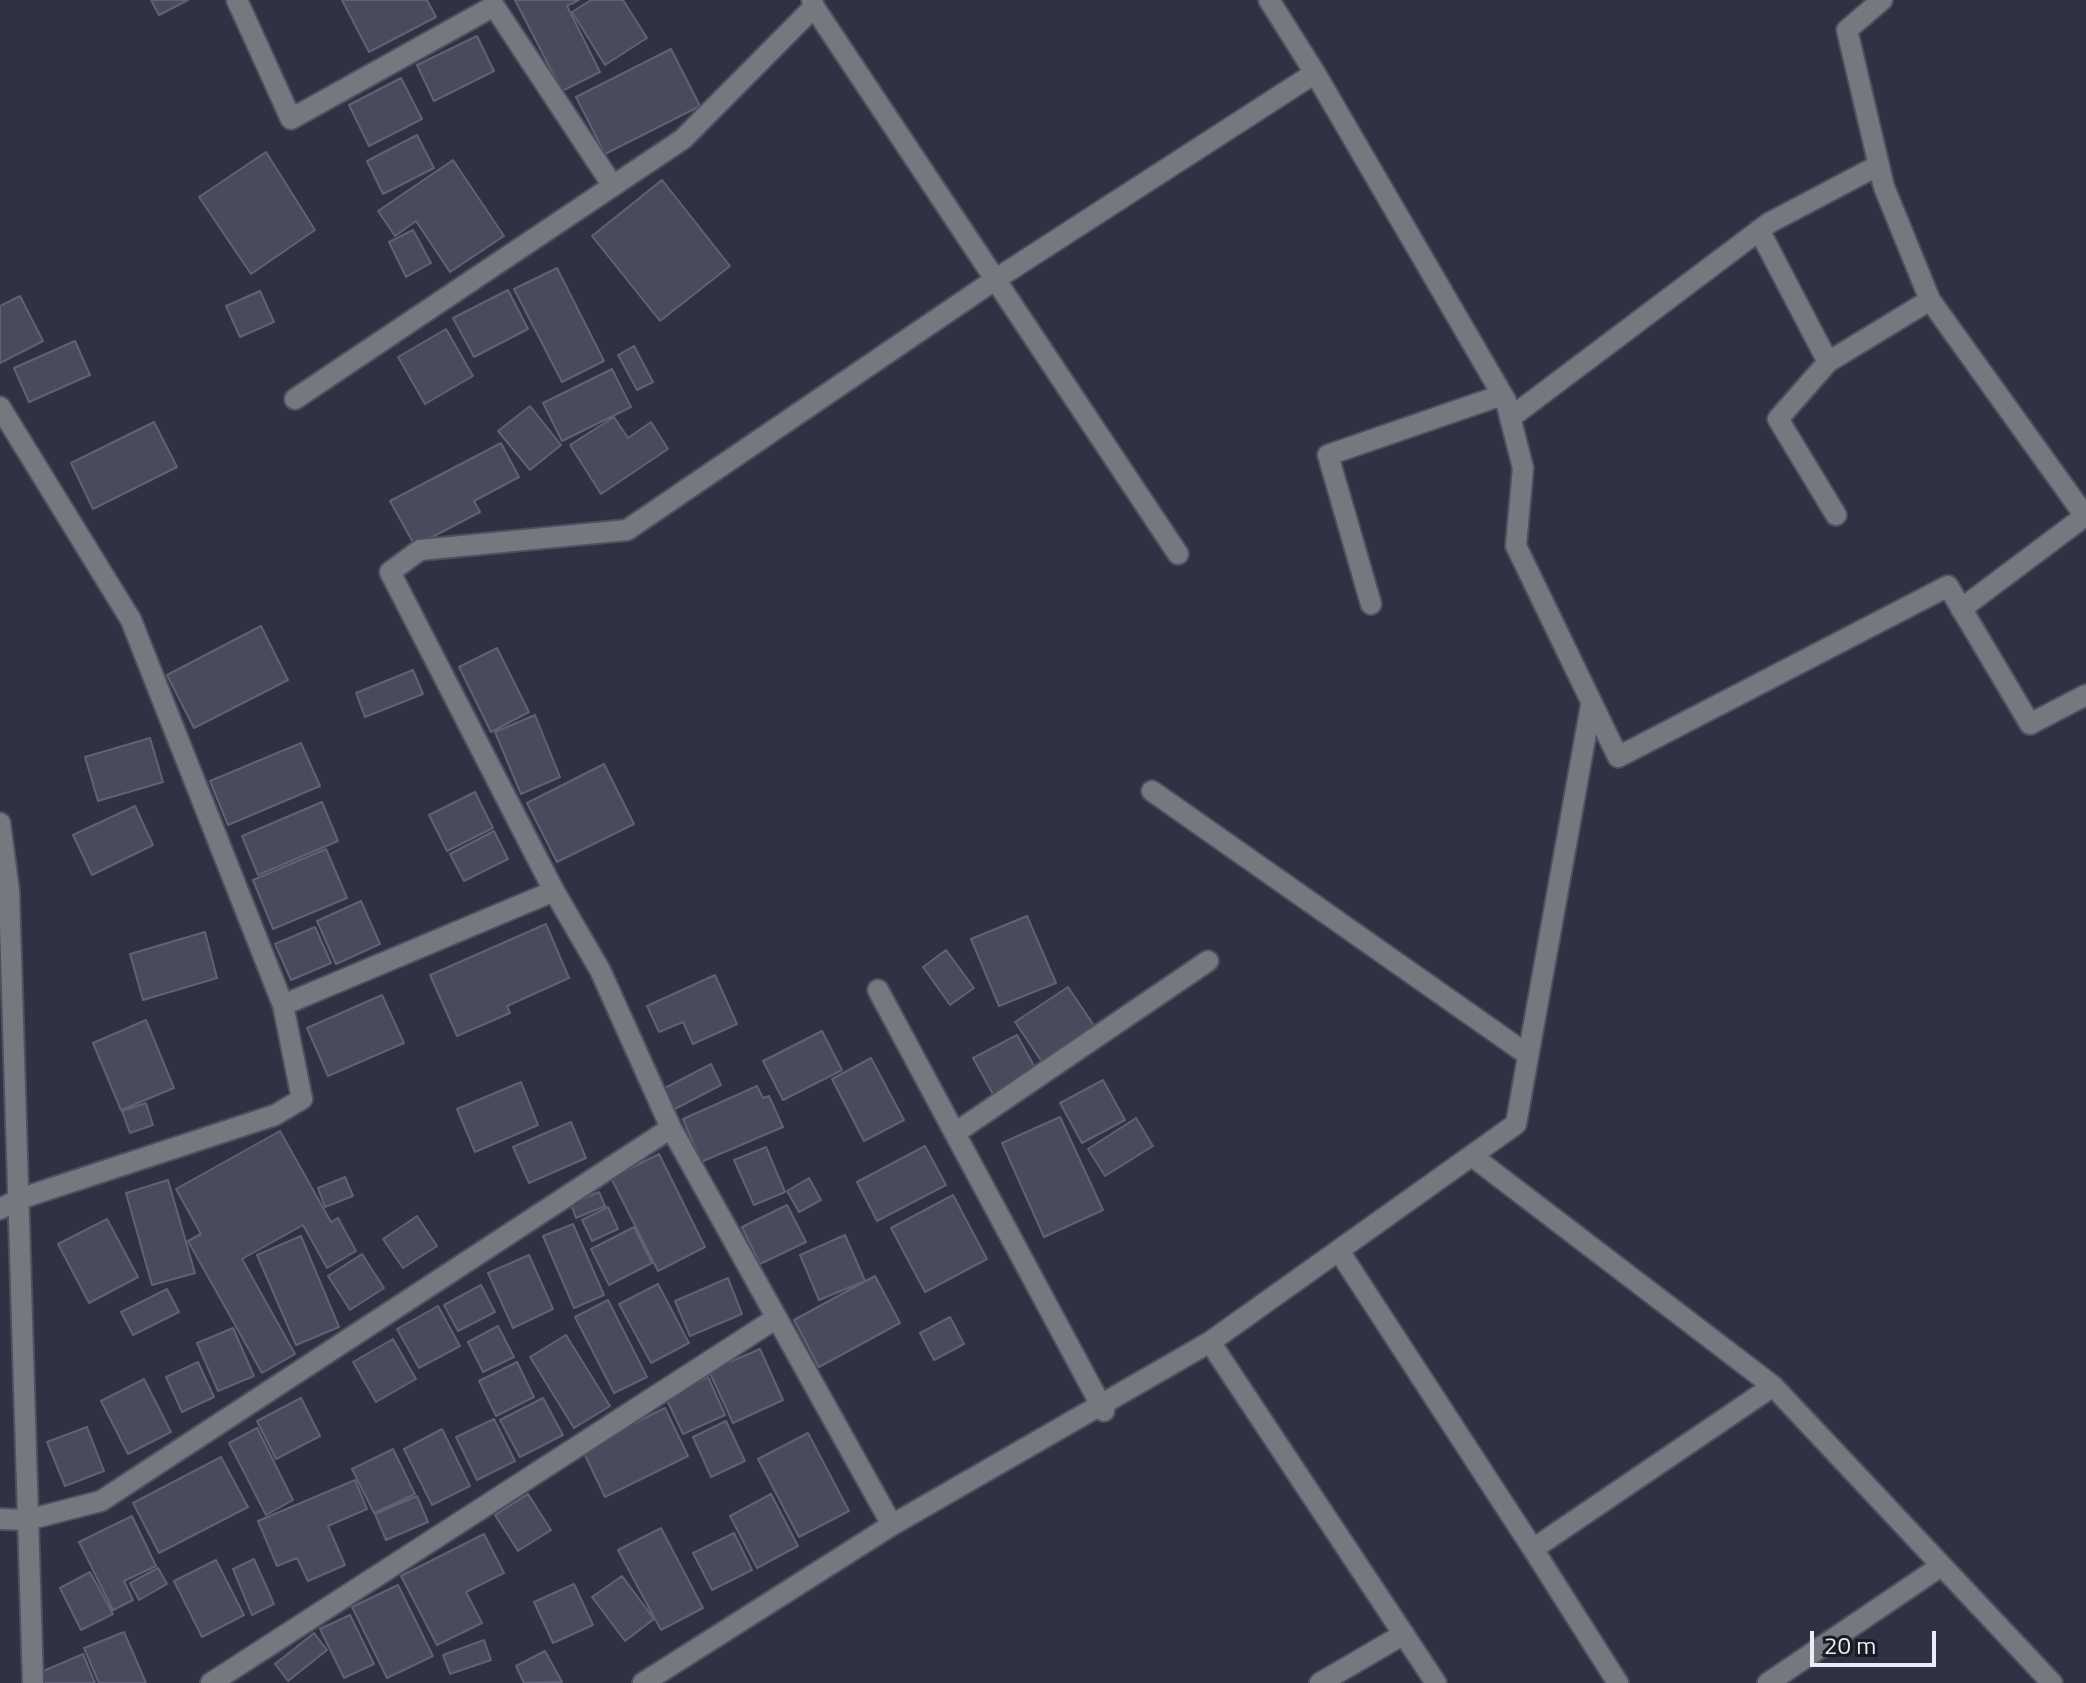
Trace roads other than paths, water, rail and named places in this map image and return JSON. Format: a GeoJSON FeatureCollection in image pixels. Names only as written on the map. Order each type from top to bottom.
{"type":"FeatureCollection","features":[{"type":"Feature","properties":{"kind":"street"},"geometry":{"type":"LineString","coordinates":[[237,0],[291,119],[494,6],[613,186]]}},
{"type":"Feature","properties":{"kind":"street"},"geometry":{"type":"LineString","coordinates":[[1269,0],[1315,73],[1502,395],[1523,468],[1516,546],[1618,757],[1948,586],[2030,724],[2086,695]]}},
{"type":"Feature","properties":{"kind":"street"},"geometry":{"type":"LineString","coordinates":[[1882,0],[1847,30],[1884,187],[1930,300],[2085,516],[1961,609]]}},
{"type":"Feature","properties":{"kind":"street"},"geometry":{"type":"LineString","coordinates":[[295,399],[683,139],[813,3],[1178,554]]}},
{"type":"Feature","properties":{"kind":"street"},"geometry":{"type":"LineString","coordinates":[[892,1525],[671,1128],[600,970],[554,891],[390,572],[420,550],[627,530],[996,279],[1315,73]]}},
{"type":"Feature","properties":{"kind":"street"},"geometry":{"type":"LineString","coordinates":[[1510,418],[1759,230],[1879,165]]}},
{"type":"Feature","properties":{"kind":"street"},"geometry":{"type":"LineString","coordinates":[[1759,230],[1828,362]]}},
{"type":"Feature","properties":{"kind":"street"},"geometry":{"type":"LineString","coordinates":[[1836,515],[1778,419],[1828,362],[1930,300]]}},
{"type":"Feature","properties":{"kind":"street"},"geometry":{"type":"LineString","coordinates":[[1371,604],[1328,455],[1502,395]]}},
{"type":"Feature","properties":{"kind":"street"},"geometry":{"type":"LineString","coordinates":[[0,407],[131,620],[283,1005],[302,1099],[275,1115],[19,1199],[0,1209]]}},
{"type":"Feature","properties":{"kind":"street"},"geometry":{"type":"LineString","coordinates":[[643,1683],[892,1525],[1102,1408],[1210,1342],[1516,1124],[1591,705]]}},
{"type":"Feature","properties":{"kind":"street"},"geometry":{"type":"LineString","coordinates":[[1152,791],[1528,1055]]}},
{"type":"Feature","properties":{"kind":"street"},"geometry":{"type":"LineString","coordinates":[[0,823],[19,1199],[33,1683]]}},
{"type":"Feature","properties":{"kind":"street"},"geometry":{"type":"LineString","coordinates":[[283,1005],[554,891]]}},
{"type":"Feature","properties":{"kind":"street"},"geometry":{"type":"LineString","coordinates":[[955,1133],[1208,961]]}},
{"type":"Feature","properties":{"kind":"street"},"geometry":{"type":"LineString","coordinates":[[878,990],[1102,1408]]}},
{"type":"Feature","properties":{"kind":"street"},"geometry":{"type":"LineString","coordinates":[[0,1519],[27,1520],[101,1501],[671,1128]]}},
{"type":"Feature","properties":{"kind":"street"},"geometry":{"type":"LineString","coordinates":[[1472,1156],[1773,1386],[2052,1683]]}},
{"type":"Feature","properties":{"kind":"street"},"geometry":{"type":"LineString","coordinates":[[1339,1251],[1618,1683]]}},
{"type":"Feature","properties":{"kind":"street"},"geometry":{"type":"LineString","coordinates":[[211,1683],[775,1319]]}},
{"type":"Feature","properties":{"kind":"street"},"geometry":{"type":"LineString","coordinates":[[1210,1342],[1436,1683]]}},
{"type":"Feature","properties":{"kind":"street"},"geometry":{"type":"LineString","coordinates":[[1533,1549],[1773,1386]]}},
{"type":"Feature","properties":{"kind":"street"},"geometry":{"type":"LineString","coordinates":[[1768,1683],[1941,1566]]}},
{"type":"Feature","properties":{"kind":"street"},"geometry":{"type":"LineString","coordinates":[[1320,1683],[1404,1634]]}}]}
